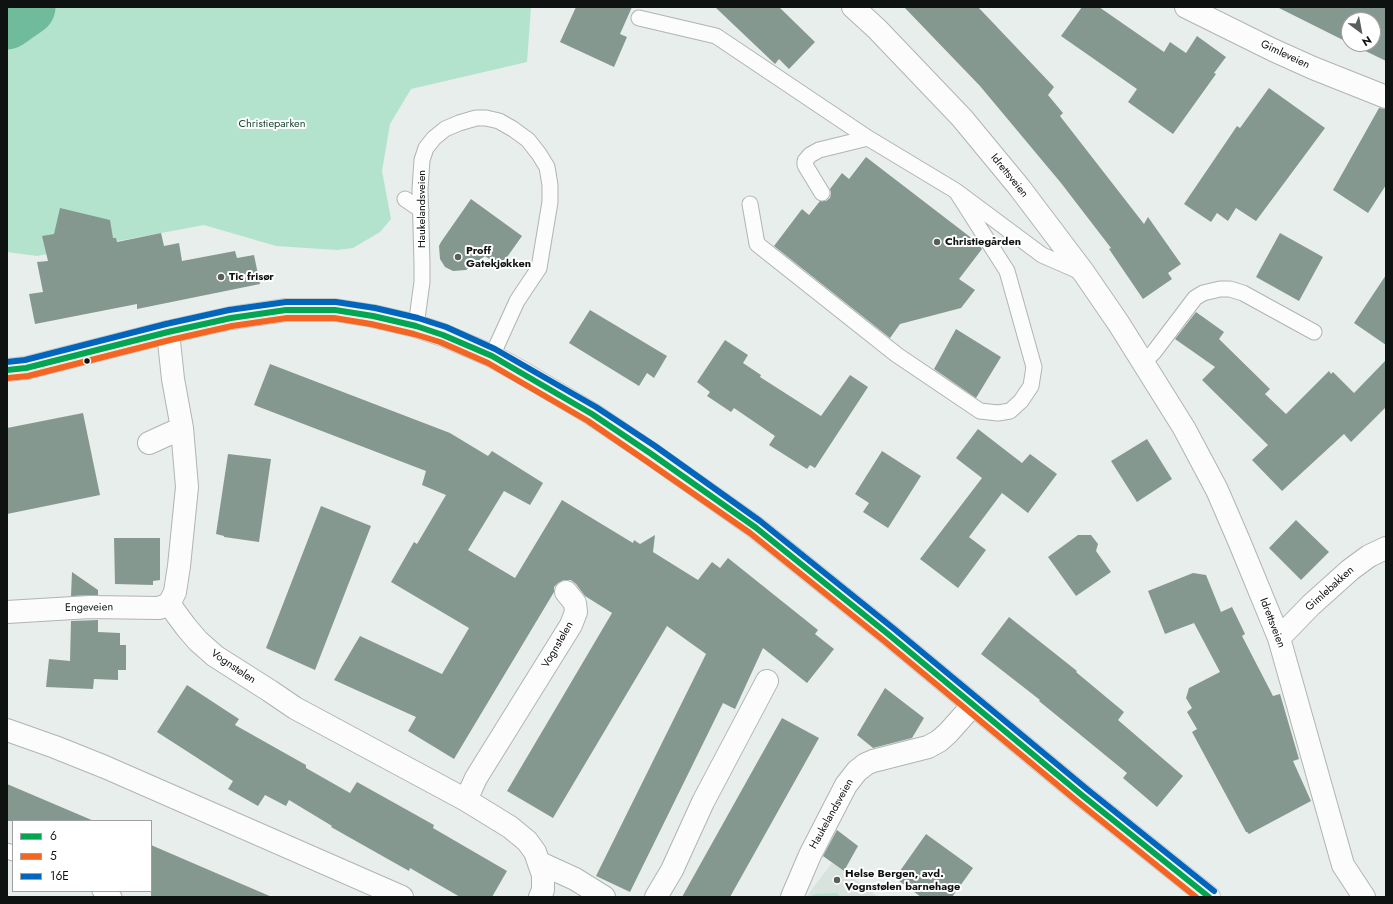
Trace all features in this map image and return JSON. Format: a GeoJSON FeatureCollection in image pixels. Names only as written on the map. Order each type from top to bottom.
{"type":"FeatureCollection","features":[{"type":"Feature","properties":{"kind":"main road"},"geometry":{"type":"LineString","coordinates":[[7,370],[26,368],[168,332],[263,313],[293,310],[335,310],[416,326],[443,335],[492,356],[592,414],[713,496],[755,527],[1208,897]]}},
{"type":"Feature","properties":{"kind":"street","name":"Idrettsveien"},"geometry":{"type":"LineString","coordinates":[[853,7],[877,29],[962,118],[1019,187],[1084,273],[1119,324],[1184,428],[1217,490],[1279,638],[1343,864],[1364,897]]}},
{"type":"Feature","properties":{"kind":"street","name":"Gimleveien"},"geometry":{"type":"LineString","coordinates":[[1186,7],[1306,65],[1386,97]]}},
{"type":"Feature","properties":{"kind":"street"},"geometry":{"type":"LineString","coordinates":[[168,332],[173,379],[182,428],[187,487],[179,566],[175,592],[170,604]]}},
{"type":"Feature","properties":{"kind":"street"},"geometry":{"type":"LineString","coordinates":[[148,443],[182,428]]}},
{"type":"Feature","properties":{"kind":"street","name":"Gimlebakken"},"geometry":{"type":"LineString","coordinates":[[1279,638],[1311,605],[1350,570],[1368,556],[1386,548]]}},
{"type":"Feature","properties":{"kind":"street","name":"Vognstølen"},"geometry":{"type":"LineString","coordinates":[[466,800],[476,778],[571,625],[576,612],[574,603],[566,592]]}},
{"type":"Feature","properties":{"kind":"street","name":"Engeveien"},"geometry":{"type":"LineString","coordinates":[[7,612],[90,607],[159,608],[170,604]]}},
{"type":"Feature","properties":{"kind":"street","name":"Vognstølen"},"geometry":{"type":"LineString","coordinates":[[170,604],[198,641],[215,656],[295,708],[466,800],[510,827],[527,841],[535,852],[540,863],[543,882],[543,890],[540,897]]}},
{"type":"Feature","properties":{"kind":"street"},"geometry":{"type":"LineString","coordinates":[[656,897],[672,870],[703,802],[766,681]]}},
{"type":"Feature","properties":{"kind":"street","name":"Haukelandsveien"},"geometry":{"type":"LineString","coordinates":[[792,897],[810,855],[846,785],[857,771],[873,761],[928,747],[934,744],[948,733],[973,705]]}},
{"type":"Feature","properties":{"kind":"street"},"geometry":{"type":"LineString","coordinates":[[7,730],[105,767],[402,897]]}},
{"type":"Feature","properties":{"kind":"street"},"geometry":{"type":"LineString","coordinates":[[540,863],[575,879],[604,897]]}},
{"type":"Feature","properties":{"kind":"lane"},"geometry":{"type":"LineString","coordinates":[[639,18],[716,36],[868,138],[956,191],[1042,255],[1084,273]]}},
{"type":"Feature","properties":{"kind":"lane","name":"Haukelandsveien"},"geometry":{"type":"LineString","coordinates":[[416,326],[422,282],[422,160],[426,148],[434,138],[445,129],[460,123],[476,118],[486,118],[499,122],[513,129],[528,140],[539,154],[547,167],[550,185],[550,202],[539,268],[517,301],[492,356]]}},
{"type":"Feature","properties":{"kind":"lane"},"geometry":{"type":"LineString","coordinates":[[822,193],[805,165],[805,161],[810,155],[819,150],[868,138]]}},
{"type":"Feature","properties":{"kind":"lane"},"geometry":{"type":"LineString","coordinates":[[750,204],[756,244],[897,355],[980,411],[998,413],[1010,411],[1021,401],[1031,386],[1034,367],[1007,271],[956,191]]}},
{"type":"Feature","properties":{"kind":"lane"},"geometry":{"type":"LineString","coordinates":[[405,199],[421,210]]}},
{"type":"Feature","properties":{"kind":"lane"},"geometry":{"type":"LineString","coordinates":[[539,268],[555,231]]}},
{"type":"Feature","properties":{"kind":"lane"},"geometry":{"type":"LineString","coordinates":[[1143,362],[1154,352],[1195,298],[1203,293],[1220,289],[1230,289],[1243,294],[1314,332]]}},
{"type":"Feature","properties":{"kind":"lane"},"geometry":{"type":"LineString","coordinates":[[102,892],[114,897]]}},
{"type":"Feature","properties":{"kind":"shaded area","name":"Helse Bergen, avd. Vognstølen barnehage"},"geometry":{"type":"Polygon","coordinates":[[[832,863],[844,871],[878,897],[807,897],[832,863]]]}},
{"type":"Feature","properties":{"kind":"green space","name":"Christieparken"},"geometry":{"type":"Polygon","coordinates":[[[7,7],[531,7],[527,62],[411,89],[390,124],[382,171],[391,219],[380,232],[353,248],[337,250],[276,246],[204,225],[37,256],[7,252],[7,7]]]}},
{"type":"Feature","properties":{"kind":"green space"},"geometry":{"type":"Polygon","coordinates":[[[837,893],[841,897],[809,897],[816,894],[837,893]]]}},
{"type":"Feature","properties":{"kind":"building"},"geometry":{"type":"Polygon","coordinates":[[[576,7],[632,7],[620,34],[627,37],[614,67],[560,42],[576,7]]]}},
{"type":"Feature","properties":{"kind":"building"},"geometry":{"type":"Polygon","coordinates":[[[715,7],[779,7],[815,42],[789,69],[779,59],[775,64],[715,7]]]}},
{"type":"Feature","properties":{"kind":"building"},"geometry":{"type":"Polygon","coordinates":[[[904,7],[978,7],[1054,87],[1048,95],[1063,113],[1060,116],[1144,224],[1148,217],[1181,264],[1168,273],[1172,279],[1143,299],[1109,249],[1111,248],[1061,183],[980,86],[904,7]]]}},
{"type":"Feature","properties":{"kind":"building"},"geometry":{"type":"Polygon","coordinates":[[[1082,7],[1099,7],[1164,52],[1170,42],[1186,53],[1197,36],[1226,57],[1214,73],[1216,74],[1173,134],[1128,102],[1137,89],[1061,36],[1082,7]]]}},
{"type":"Feature","properties":{"kind":"building"},"geometry":{"type":"Polygon","coordinates":[[[1277,7],[1386,7],[1386,61],[1367,52],[1381,52],[1381,12],[1341,12],[1341,39],[1277,7]]]}},
{"type":"Feature","properties":{"kind":"building"},"geometry":{"type":"Polygon","coordinates":[[[1269,88],[1325,128],[1256,221],[1236,208],[1228,221],[1217,213],[1211,222],[1184,204],[1237,126],[1240,128],[1269,88]]]}},
{"type":"Feature","properties":{"kind":"building"},"geometry":{"type":"Polygon","coordinates":[[[1379,108],[1386,109],[1386,185],[1368,213],[1333,190],[1379,108]]]}},
{"type":"Feature","properties":{"kind":"building"},"geometry":{"type":"Polygon","coordinates":[[[866,157],[978,243],[982,249],[959,279],[975,290],[961,308],[900,324],[890,338],[774,246],[802,209],[809,215],[820,201],[826,201],[830,198],[830,189],[842,173],[849,179],[866,157]]]}},
{"type":"Feature","properties":{"kind":"building"},"geometry":{"type":"Polygon","coordinates":[[[471,199],[522,236],[500,267],[485,256],[466,270],[453,271],[445,267],[440,259],[439,246],[471,199]]]}},
{"type":"Feature","properties":{"kind":"building"},"geometry":{"type":"Polygon","coordinates":[[[60,208],[110,220],[113,238],[116,238],[117,242],[161,233],[164,246],[179,243],[182,261],[235,251],[237,258],[254,255],[260,284],[137,309],[137,304],[35,324],[29,294],[43,292],[37,262],[48,261],[42,236],[54,234],[60,208]]]}},
{"type":"Feature","properties":{"kind":"building"},"geometry":{"type":"Polygon","coordinates":[[[1280,233],[1323,257],[1299,301],[1256,277],[1280,233]]]}},
{"type":"Feature","properties":{"kind":"building"},"geometry":{"type":"Polygon","coordinates":[[[1386,275],[1386,345],[1354,323],[1386,275]]]}},
{"type":"Feature","properties":{"kind":"building"},"geometry":{"type":"Polygon","coordinates":[[[590,310],[667,356],[654,378],[647,373],[639,386],[569,343],[590,310]]]}},
{"type":"Feature","properties":{"kind":"building"},"geometry":{"type":"Polygon","coordinates":[[[1196,312],[1224,332],[1219,339],[1270,389],[1265,394],[1286,414],[1329,371],[1331,374],[1333,372],[1354,393],[1386,360],[1386,407],[1351,442],[1344,434],[1282,491],[1252,460],[1268,445],[1202,380],[1215,367],[1175,339],[1196,312]]]}},
{"type":"Feature","properties":{"kind":"building"},"geometry":{"type":"Polygon","coordinates":[[[956,329],[1001,357],[976,398],[934,369],[956,329]]]}},
{"type":"Feature","properties":{"kind":"building"},"geometry":{"type":"Polygon","coordinates":[[[725,340],[748,355],[743,363],[761,375],[760,377],[821,416],[850,375],[868,387],[815,468],[810,465],[807,469],[769,445],[775,436],[734,408],[731,412],[707,396],[710,392],[697,382],[725,340]]]}},
{"type":"Feature","properties":{"kind":"building"},"geometry":{"type":"Polygon","coordinates":[[[270,364],[450,433],[488,456],[492,451],[543,483],[530,505],[504,491],[468,550],[515,578],[562,500],[633,543],[634,540],[640,544],[655,535],[653,552],[698,580],[712,562],[720,568],[728,558],[818,630],[815,634],[834,649],[807,683],[763,648],[735,709],[723,703],[630,892],[596,876],[706,654],[667,626],[553,818],[507,791],[612,613],[585,596],[571,580],[564,580],[554,587],[554,592],[454,759],[408,731],[416,717],[334,680],[360,636],[442,674],[469,628],[391,582],[414,542],[417,544],[446,495],[422,485],[426,471],[254,405],[270,364]]]}},
{"type":"Feature","properties":{"kind":"building"},"geometry":{"type":"Polygon","coordinates":[[[83,413],[100,495],[7,514],[7,428],[83,413]]]}},
{"type":"Feature","properties":{"kind":"building"},"geometry":{"type":"Polygon","coordinates":[[[978,429],[1022,463],[1030,454],[1057,474],[1028,513],[1002,493],[969,537],[986,550],[958,588],[920,559],[982,478],[956,458],[978,429]]]}},
{"type":"Feature","properties":{"kind":"building"},"geometry":{"type":"Polygon","coordinates":[[[1147,439],[1172,479],[1137,502],[1111,461],[1147,439]]]}},
{"type":"Feature","properties":{"kind":"building"},"geometry":{"type":"Polygon","coordinates":[[[882,451],[921,476],[888,528],[863,512],[869,503],[855,494],[882,451]]]}},
{"type":"Feature","properties":{"kind":"building"},"geometry":{"type":"Polygon","coordinates":[[[228,454],[271,459],[259,542],[224,537],[216,534],[228,454]]]}},
{"type":"Feature","properties":{"kind":"building"},"geometry":{"type":"Polygon","coordinates":[[[321,506],[371,526],[315,670],[266,648],[321,506]]]}},
{"type":"Feature","properties":{"kind":"building"},"geometry":{"type":"Polygon","coordinates":[[[1296,520],[1329,552],[1301,580],[1269,548],[1296,520]]]}},
{"type":"Feature","properties":{"kind":"building"},"geometry":{"type":"Polygon","coordinates":[[[1078,535],[1091,535],[1098,544],[1096,551],[1111,572],[1076,596],[1048,557],[1078,535]]]}},
{"type":"Feature","properties":{"kind":"building"},"geometry":{"type":"Polygon","coordinates":[[[114,538],[160,538],[160,580],[153,581],[153,585],[115,584],[114,538]]]}},
{"type":"Feature","properties":{"kind":"building"},"geometry":{"type":"Polygon","coordinates":[[[72,572],[98,590],[98,595],[71,596],[72,572]]]}},
{"type":"Feature","properties":{"kind":"building"},"geometry":{"type":"Polygon","coordinates":[[[1193,573],[1206,575],[1221,612],[1232,607],[1245,634],[1242,636],[1273,696],[1280,694],[1299,759],[1293,761],[1311,801],[1249,834],[1246,832],[1192,732],[1197,729],[1187,712],[1192,708],[1186,698],[1189,688],[1220,672],[1194,623],[1165,634],[1148,591],[1193,573]]]}},
{"type":"Feature","properties":{"kind":"building"},"geometry":{"type":"Polygon","coordinates":[[[1009,617],[1077,671],[1076,672],[1124,712],[1118,720],[1183,776],[1157,807],[1123,778],[1127,773],[1039,701],[1040,700],[981,654],[1009,617]]]}},
{"type":"Feature","properties":{"kind":"building"},"geometry":{"type":"Polygon","coordinates":[[[98,620],[98,632],[120,633],[120,645],[126,645],[126,670],[118,670],[118,680],[94,679],[93,689],[46,687],[49,659],[70,661],[71,621],[98,620]]]}},
{"type":"Feature","properties":{"kind":"building"},"geometry":{"type":"Polygon","coordinates":[[[187,685],[239,719],[235,725],[306,765],[306,768],[350,793],[357,782],[434,825],[433,828],[507,871],[492,897],[460,897],[410,868],[409,871],[331,827],[332,826],[289,800],[286,806],[265,795],[258,806],[228,789],[233,781],[157,732],[187,685]]]}},
{"type":"Feature","properties":{"kind":"building"},"geometry":{"type":"Polygon","coordinates":[[[885,688],[924,718],[912,738],[873,748],[857,735],[885,688]]]}},
{"type":"Feature","properties":{"kind":"building"},"geometry":{"type":"Polygon","coordinates":[[[782,718],[819,738],[730,897],[682,897],[782,718]]]}},
{"type":"Feature","properties":{"kind":"building"},"geometry":{"type":"Polygon","coordinates":[[[7,784],[92,820],[12,820],[7,821],[7,784]]]}},
{"type":"Feature","properties":{"kind":"building"},"geometry":{"type":"Polygon","coordinates":[[[837,830],[858,846],[844,871],[823,856],[837,830]]]}},
{"type":"Feature","properties":{"kind":"building"},"geometry":{"type":"Polygon","coordinates":[[[926,834],[973,868],[952,897],[921,897],[895,878],[926,834]]]}},
{"type":"Feature","properties":{"kind":"building"},"geometry":{"type":"Polygon","coordinates":[[[152,845],[272,897],[151,897],[152,845]]]}},
{"type":"Feature","properties":{"kind":"waterway"},"geometry":{"type":"LineString","coordinates":[[7,21],[27,7]]}},
{"type":"Feature","properties":{"kind":"transit line","name":"16E"},"geometry":{"type":"LineString","coordinates":[[7,362],[25,360],[166,324],[229,310],[286,302],[336,302],[375,308],[418,318],[446,327],[495,349],[596,407],[655,446],[760,521],[893,628],[1088,790],[1214,891]]}},
{"type":"Feature","properties":{"kind":"transit line","name":"6"},"geometry":{"type":"LineString","coordinates":[[7,370],[26,368],[168,332],[231,318],[286,310],[335,310],[373,316],[416,326],[443,335],[492,356],[592,414],[755,527],[888,634],[1083,796],[1209,897]]}},
{"type":"Feature","properties":{"kind":"transit line","name":"5"},"geometry":{"type":"LineString","coordinates":[[8,378],[28,376],[232,326],[287,318],[334,318],[371,324],[440,342],[488,363],[588,421],[750,533],[1196,897]]}},
{"type":"Feature","properties":{"kind":"place","name":"Christiegården"},"geometry":{"type":"Point","coordinates":[937,242]}},
{"type":"Feature","properties":{"kind":"place","name":"Proff Gatekjøkken"},"geometry":{"type":"Point","coordinates":[458,257]}},
{"type":"Feature","properties":{"kind":"place","name":"Tic frisør"},"geometry":{"type":"Point","coordinates":[221,277]}},
{"type":"Feature","properties":{"kind":"place","name":"Helse Bergen, avd. Vognstølen barnehage"},"geometry":{"type":"Point","coordinates":[837,880]}}]}
